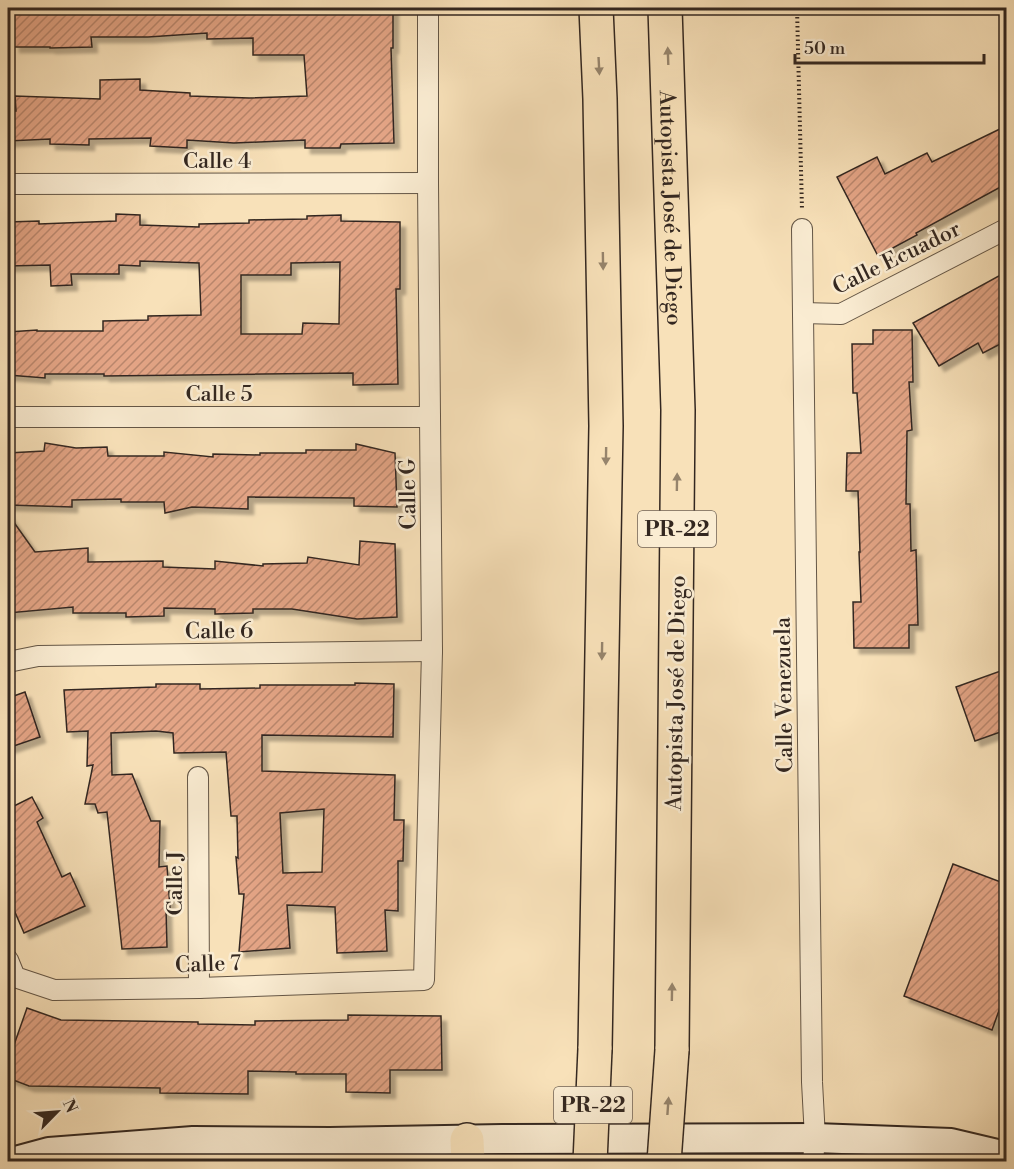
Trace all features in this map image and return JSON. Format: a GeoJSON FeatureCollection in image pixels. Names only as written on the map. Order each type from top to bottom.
{"type":"FeatureCollection","features":[{"type":"Feature","properties":{"kind":"highway","name":"PR-22"},"geometry":{"type":"LineString","coordinates":[[590,1161],[596,1049],[606,426],[600,99],[596,8]]}},
{"type":"Feature","properties":{"kind":"highway","name":"Autopista José de Diego"},"geometry":{"type":"LineString","coordinates":[[664,1161],[672,1050],[678,410],[666,8]]}},
{"type":"Feature","properties":{"kind":"street","name":"Calle G"},"geometry":{"type":"LineString","coordinates":[[423,980],[432,651],[428,8]]}},
{"type":"Feature","properties":{"kind":"street","name":"Calle 4"},"geometry":{"type":"LineString","coordinates":[[8,184],[428,183]]}},
{"type":"Feature","properties":{"kind":"street","name":"Calle Venezuela"},"geometry":{"type":"LineString","coordinates":[[802,229],[814,1150]]}},
{"type":"Feature","properties":{"kind":"street","name":"Calle Ecuador"},"geometry":{"type":"LineString","coordinates":[[803,314],[841,314],[1006,229]]}},
{"type":"Feature","properties":{"kind":"street","name":"Calle 5"},"geometry":{"type":"LineString","coordinates":[[8,417],[430,417]]}},
{"type":"Feature","properties":{"kind":"street","name":"Calle 6"},"geometry":{"type":"LineString","coordinates":[[8,662],[38,656],[432,651]]}},
{"type":"Feature","properties":{"kind":"street","name":"Calle J"},"geometry":{"type":"LineString","coordinates":[[198,777],[198,988]]}},
{"type":"Feature","properties":{"kind":"street","name":"Calle 7"},"geometry":{"type":"LineString","coordinates":[[8,960],[15,977],[54,990],[198,988],[423,980]]}},
{"type":"Feature","properties":{"kind":"street"},"geometry":{"type":"LineString","coordinates":[[12,1161],[49,1152],[193,1141],[330,1151],[814,1150],[951,1143],[1006,1156]]}},
{"type":"Feature","properties":{"kind":"path"},"geometry":{"type":"LineString","coordinates":[[797,8],[802,229]]}},
{"type":"Feature","properties":{"kind":"building"},"geometry":{"type":"Polygon","coordinates":[[[14,8],[393,8],[393,48],[391,48],[394,143],[341,144],[340,148],[305,148],[305,140],[234,143],[187,140],[187,148],[150,146],[151,138],[89,139],[89,145],[50,144],[50,139],[8,141],[8,111],[16,111],[15,96],[100,99],[100,80],[140,79],[140,90],[190,93],[190,96],[249,98],[307,96],[304,55],[253,55],[253,38],[207,39],[207,33],[148,37],[91,37],[92,47],[14,47],[14,8]]]}},
{"type":"Feature","properties":{"kind":"building"},"geometry":{"type":"Polygon","coordinates":[[[1006,126],[1006,184],[878,256],[837,177],[877,157],[885,174],[927,153],[932,162],[1006,126]]]}},
{"type":"Feature","properties":{"kind":"building"},"geometry":{"type":"Polygon","coordinates":[[[116,214],[140,215],[140,225],[199,227],[199,224],[249,223],[249,220],[307,219],[307,216],[341,215],[341,221],[400,222],[400,289],[396,289],[398,384],[353,385],[353,373],[104,376],[104,374],[45,374],[45,378],[8,375],[8,332],[103,331],[103,321],[148,320],[148,316],[201,315],[199,263],[140,261],[140,266],[119,265],[119,274],[71,274],[72,285],[51,286],[50,265],[8,266],[8,222],[39,221],[39,224],[116,221],[116,214]],[[340,262],[291,263],[291,275],[241,275],[241,334],[302,334],[303,323],[339,324],[340,262]]]}},
{"type":"Feature","properties":{"kind":"building"},"geometry":{"type":"Polygon","coordinates":[[[1006,272],[1006,341],[983,353],[978,343],[939,366],[913,323],[1006,272]]]}},
{"type":"Feature","properties":{"kind":"building"},"geometry":{"type":"Polygon","coordinates":[[[873,330],[912,330],[913,382],[909,382],[912,430],[907,431],[906,504],[910,504],[911,551],[916,550],[918,625],[909,625],[909,648],[854,648],[853,602],[861,602],[858,491],[846,491],[847,453],[861,453],[857,393],[853,393],[852,344],[873,344],[873,330]]]}},
{"type":"Feature","properties":{"kind":"building"},"geometry":{"type":"Polygon","coordinates":[[[45,443],[76,448],[107,447],[108,456],[164,456],[164,452],[213,457],[213,454],[260,455],[260,453],[306,453],[306,450],[356,450],[356,444],[395,453],[397,507],[354,506],[354,498],[248,497],[248,509],[192,507],[165,513],[164,502],[121,502],[121,499],[72,500],[72,507],[8,505],[8,453],[44,451],[45,443]]]}},
{"type":"Feature","properties":{"kind":"building"},"geometry":{"type":"Polygon","coordinates":[[[8,514],[35,552],[88,548],[88,562],[163,561],[163,567],[215,569],[215,561],[263,566],[263,564],[307,563],[308,557],[359,565],[360,541],[395,544],[397,617],[357,619],[292,609],[253,609],[253,613],[215,614],[215,609],[164,608],[164,616],[126,617],[126,613],[73,613],[73,607],[8,613],[8,514]]]}},
{"type":"Feature","properties":{"kind":"building"},"geometry":{"type":"Polygon","coordinates":[[[1006,669],[1006,730],[975,741],[956,687],[1006,669]]]}},
{"type":"Feature","properties":{"kind":"building"},"geometry":{"type":"Polygon","coordinates":[[[355,683],[394,684],[393,737],[262,735],[262,771],[395,775],[394,820],[404,820],[403,861],[398,861],[398,911],[385,910],[387,951],[337,953],[335,907],[287,905],[290,948],[239,952],[244,894],[239,894],[236,857],[238,858],[237,816],[231,816],[226,752],[174,753],[173,733],[156,731],[111,733],[112,775],[132,774],[151,821],[160,821],[159,867],[167,866],[170,908],[166,908],[167,947],[122,949],[107,812],[98,813],[95,804],[85,804],[93,765],[87,766],[88,731],[67,732],[64,690],[156,687],[156,684],[200,684],[200,689],[260,688],[260,685],[355,685],[355,683]],[[324,809],[280,813],[283,873],[322,872],[324,809]]]}},
{"type":"Feature","properties":{"kind":"building"},"geometry":{"type":"Polygon","coordinates":[[[25,692],[40,737],[8,748],[8,698],[25,692]]]}},
{"type":"Feature","properties":{"kind":"building"},"geometry":{"type":"Polygon","coordinates":[[[32,797],[43,818],[37,822],[62,877],[70,873],[85,906],[24,933],[8,896],[8,809],[32,797]]]}},
{"type":"Feature","properties":{"kind":"building"},"geometry":{"type":"Polygon","coordinates":[[[953,864],[1006,884],[1006,991],[992,1030],[904,996],[953,864]]]}},
{"type":"Feature","properties":{"kind":"building"},"geometry":{"type":"Polygon","coordinates":[[[27,1008],[61,1020],[198,1022],[198,1024],[255,1025],[255,1021],[348,1020],[348,1015],[441,1016],[442,1070],[390,1070],[390,1093],[346,1092],[346,1074],[248,1071],[248,1094],[160,1093],[160,1088],[29,1086],[8,1078],[8,1062],[27,1008]]]}}]}
